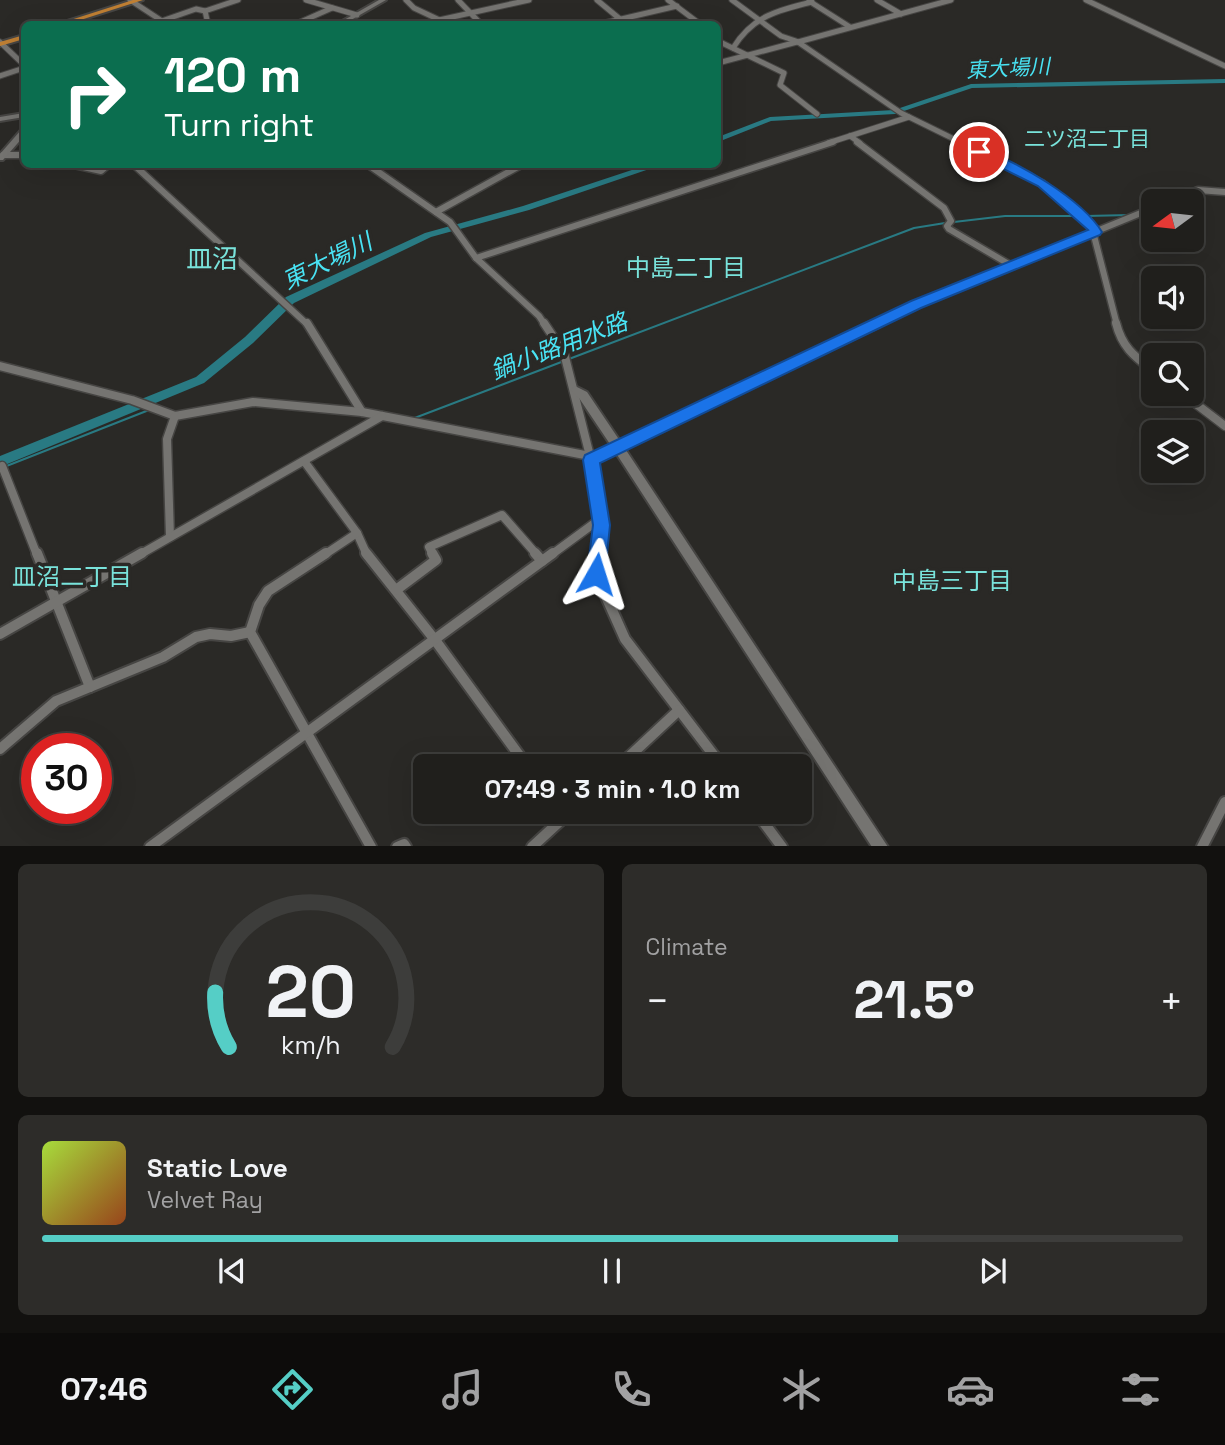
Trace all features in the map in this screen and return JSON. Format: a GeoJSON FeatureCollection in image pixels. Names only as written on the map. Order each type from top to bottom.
{"type":"FeatureCollection","features":[{"type":"Feature","properties":{"kind":"main road"},"geometry":{"type":"LineString","coordinates":[[71,21],[134,1]]}},
{"type":"Feature","properties":{"kind":"main road"},"geometry":{"type":"LineString","coordinates":[[1,44],[21,38]]}},
{"type":"Feature","properties":{"kind":"street"},"geometry":{"type":"LineString","coordinates":[[134,1],[162,21],[196,9],[205,12],[238,0]]}},
{"type":"Feature","properties":{"kind":"street"},"geometry":{"type":"LineString","coordinates":[[306,0],[355,14]]}},
{"type":"Feature","properties":{"kind":"street"},"geometry":{"type":"LineString","coordinates":[[303,21],[332,8],[338,0]]}},
{"type":"Feature","properties":{"kind":"street"},"geometry":{"type":"LineString","coordinates":[[346,21],[383,0]]}},
{"type":"Feature","properties":{"kind":"street"},"geometry":{"type":"LineString","coordinates":[[406,0],[414,8],[439,20],[529,0]]}},
{"type":"Feature","properties":{"kind":"street"},"geometry":{"type":"LineString","coordinates":[[458,0],[478,21]]}},
{"type":"Feature","properties":{"kind":"street"},"geometry":{"type":"LineString","coordinates":[[597,0],[621,20]]}},
{"type":"Feature","properties":{"kind":"street"},"geometry":{"type":"LineString","coordinates":[[668,0],[697,21]]}},
{"type":"Feature","properties":{"kind":"street"},"geometry":{"type":"LineString","coordinates":[[732,0],[781,36],[798,42],[898,111],[1042,183],[1091,224],[1120,339],[1128,351],[1141,361]]}},
{"type":"Feature","properties":{"kind":"street"},"geometry":{"type":"LineString","coordinates":[[877,0],[901,14]]}},
{"type":"Feature","properties":{"kind":"street"},"geometry":{"type":"LineString","coordinates":[[721,62],[948,0]]}},
{"type":"Feature","properties":{"kind":"street"},"geometry":{"type":"LineString","coordinates":[[1086,0],[1225,66]]}},
{"type":"Feature","properties":{"kind":"street"},"geometry":{"type":"LineString","coordinates":[[733,48],[738,40],[771,12],[810,1],[850,27]]}},
{"type":"Feature","properties":{"kind":"street"},"geometry":{"type":"LineString","coordinates":[[616,21],[677,6]]}},
{"type":"Feature","properties":{"kind":"street"},"geometry":{"type":"LineString","coordinates":[[205,12],[207,21]]}},
{"type":"Feature","properties":{"kind":"street"},"geometry":{"type":"LineString","coordinates":[[307,19],[312,21]]}},
{"type":"Feature","properties":{"kind":"street"},"geometry":{"type":"LineString","coordinates":[[721,42],[784,73],[780,85],[817,114]]}},
{"type":"Feature","properties":{"kind":"street"},"geometry":{"type":"LineString","coordinates":[[1,44],[21,63]]}},
{"type":"Feature","properties":{"kind":"street"},"geometry":{"type":"LineString","coordinates":[[0,76],[21,67]]}},
{"type":"Feature","properties":{"kind":"street"},"geometry":{"type":"LineString","coordinates":[[0,119],[21,116]]}},
{"type":"Feature","properties":{"kind":"street"},"geometry":{"type":"LineString","coordinates":[[476,258],[909,117]]}},
{"type":"Feature","properties":{"kind":"street"},"geometry":{"type":"LineString","coordinates":[[1,156],[21,135]]}},
{"type":"Feature","properties":{"kind":"street"},"geometry":{"type":"LineString","coordinates":[[850,136],[944,208],[951,221],[947,226],[949,229],[1012,266]]}},
{"type":"Feature","properties":{"kind":"street"},"geometry":{"type":"LineString","coordinates":[[1,156],[21,153]]}},
{"type":"Feature","properties":{"kind":"street"},"geometry":{"type":"LineString","coordinates":[[87,168],[101,171],[104,168]]}},
{"type":"Feature","properties":{"kind":"street"},"geometry":{"type":"LineString","coordinates":[[137,168],[307,323],[362,412]]}},
{"type":"Feature","properties":{"kind":"street"},"geometry":{"type":"LineString","coordinates":[[373,168],[454,227],[476,258],[539,316],[564,354],[591,458],[602,525],[596,574],[625,639],[713,754]]}},
{"type":"Feature","properties":{"kind":"street"},"geometry":{"type":"LineString","coordinates":[[436,212],[516,168]]}},
{"type":"Feature","properties":{"kind":"street"},"geometry":{"type":"LineString","coordinates":[[1204,190],[1225,192]]}},
{"type":"Feature","properties":{"kind":"street"},"geometry":{"type":"LineString","coordinates":[[0,366],[140,403],[175,416],[253,402],[362,412],[591,458],[916,305],[1141,213]]}},
{"type":"Feature","properties":{"kind":"street"},"geometry":{"type":"LineString","coordinates":[[575,390],[583,395],[618,447],[881,846]]}},
{"type":"Feature","properties":{"kind":"street"},"geometry":{"type":"LineString","coordinates":[[1198,406],[1225,426]]}},
{"type":"Feature","properties":{"kind":"street"},"geometry":{"type":"LineString","coordinates":[[170,537],[167,439],[175,416]]}},
{"type":"Feature","properties":{"kind":"street"},"geometry":{"type":"LineString","coordinates":[[0,634],[383,416]]}},
{"type":"Feature","properties":{"kind":"street"},"geometry":{"type":"LineString","coordinates":[[304,461],[357,533],[366,553],[435,640],[518,754]]}},
{"type":"Feature","properties":{"kind":"street"},"geometry":{"type":"LineString","coordinates":[[2,466],[90,687]]}},
{"type":"Feature","properties":{"kind":"street"},"geometry":{"type":"LineString","coordinates":[[396,590],[436,560],[429,547],[502,515],[542,561]]}},
{"type":"Feature","properties":{"kind":"street"},"geometry":{"type":"LineString","coordinates":[[150,846],[600,519]]}},
{"type":"Feature","properties":{"kind":"street"},"geometry":{"type":"LineString","coordinates":[[357,533],[268,591],[258,605],[250,632],[372,846]]}},
{"type":"Feature","properties":{"kind":"street"},"geometry":{"type":"LineString","coordinates":[[0,749],[56,701],[163,657],[196,638],[210,634],[231,636],[250,632]]}},
{"type":"Feature","properties":{"kind":"street"},"geometry":{"type":"LineString","coordinates":[[632,754],[679,710]]}},
{"type":"Feature","properties":{"kind":"street"},"geometry":{"type":"LineString","coordinates":[[1202,846],[1225,802]]}},
{"type":"Feature","properties":{"kind":"street"},"geometry":{"type":"LineString","coordinates":[[532,846],[554,824]]}},
{"type":"Feature","properties":{"kind":"street"},"geometry":{"type":"LineString","coordinates":[[765,824],[782,846]]}},
{"type":"Feature","properties":{"kind":"street"},"geometry":{"type":"LineString","coordinates":[[397,846],[406,846]]}},
{"type":"Feature","properties":{"kind":"waterway"},"geometry":{"type":"LineString","coordinates":[[341,21],[350,16]]}},
{"type":"Feature","properties":{"kind":"waterway","name":"東大場川"},"geometry":{"type":"LineString","coordinates":[[721,139],[770,119],[895,112],[971,86],[1225,81]]}},
{"type":"Feature","properties":{"kind":"waterway","name":"東大場川"},"geometry":{"type":"LineString","coordinates":[[0,462],[200,380],[249,340],[290,300],[428,235],[526,208],[648,168]]}},
{"type":"Feature","properties":{"kind":"waterway","name":"鍋小路用水路"},"geometry":{"type":"LineString","coordinates":[[1086,216],[1130,215]]}},
{"type":"Feature","properties":{"kind":"waterway","name":"鍋小路用水路"},"geometry":{"type":"LineString","coordinates":[[954,222],[1005,216],[1077,216]]}},
{"type":"Feature","properties":{"kind":"waterway","name":"鍋小路用水路"},"geometry":{"type":"LineString","coordinates":[[569,359],[914,228],[945,223]]}},
{"type":"Feature","properties":{"kind":"waterway","name":"鍋小路用水路"},"geometry":{"type":"LineString","coordinates":[[412,419],[564,361]]}},
{"type":"Feature","properties":{"kind":"waterway","name":"鍋小路用水路"},"geometry":{"type":"LineString","coordinates":[[4,467],[149,410]]}},
{"type":"Feature","properties":{"kind":"district","name":"二ツ沼二丁目"},"geometry":{"type":"Point","coordinates":[1087,138]}},
{"type":"Feature","properties":{"kind":"district","name":"皿沼"},"geometry":{"type":"Point","coordinates":[212,259]}},
{"type":"Feature","properties":{"kind":"district","name":"中島二丁目"},"geometry":{"type":"Point","coordinates":[686,267]}},
{"type":"Feature","properties":{"kind":"district","name":"皿沼二丁目"},"geometry":{"type":"Point","coordinates":[72,576]}},
{"type":"Feature","properties":{"kind":"district","name":"中島三丁目"},"geometry":{"type":"Point","coordinates":[952,580]}},
{"type":"Feature","properties":{"kind":"route"},"geometry":{"type":"LineString","coordinates":[[596,574],[602,525],[591,460],[916,305],[1095,232],[1091,224],[1042,183],[979,152]]}}]}
